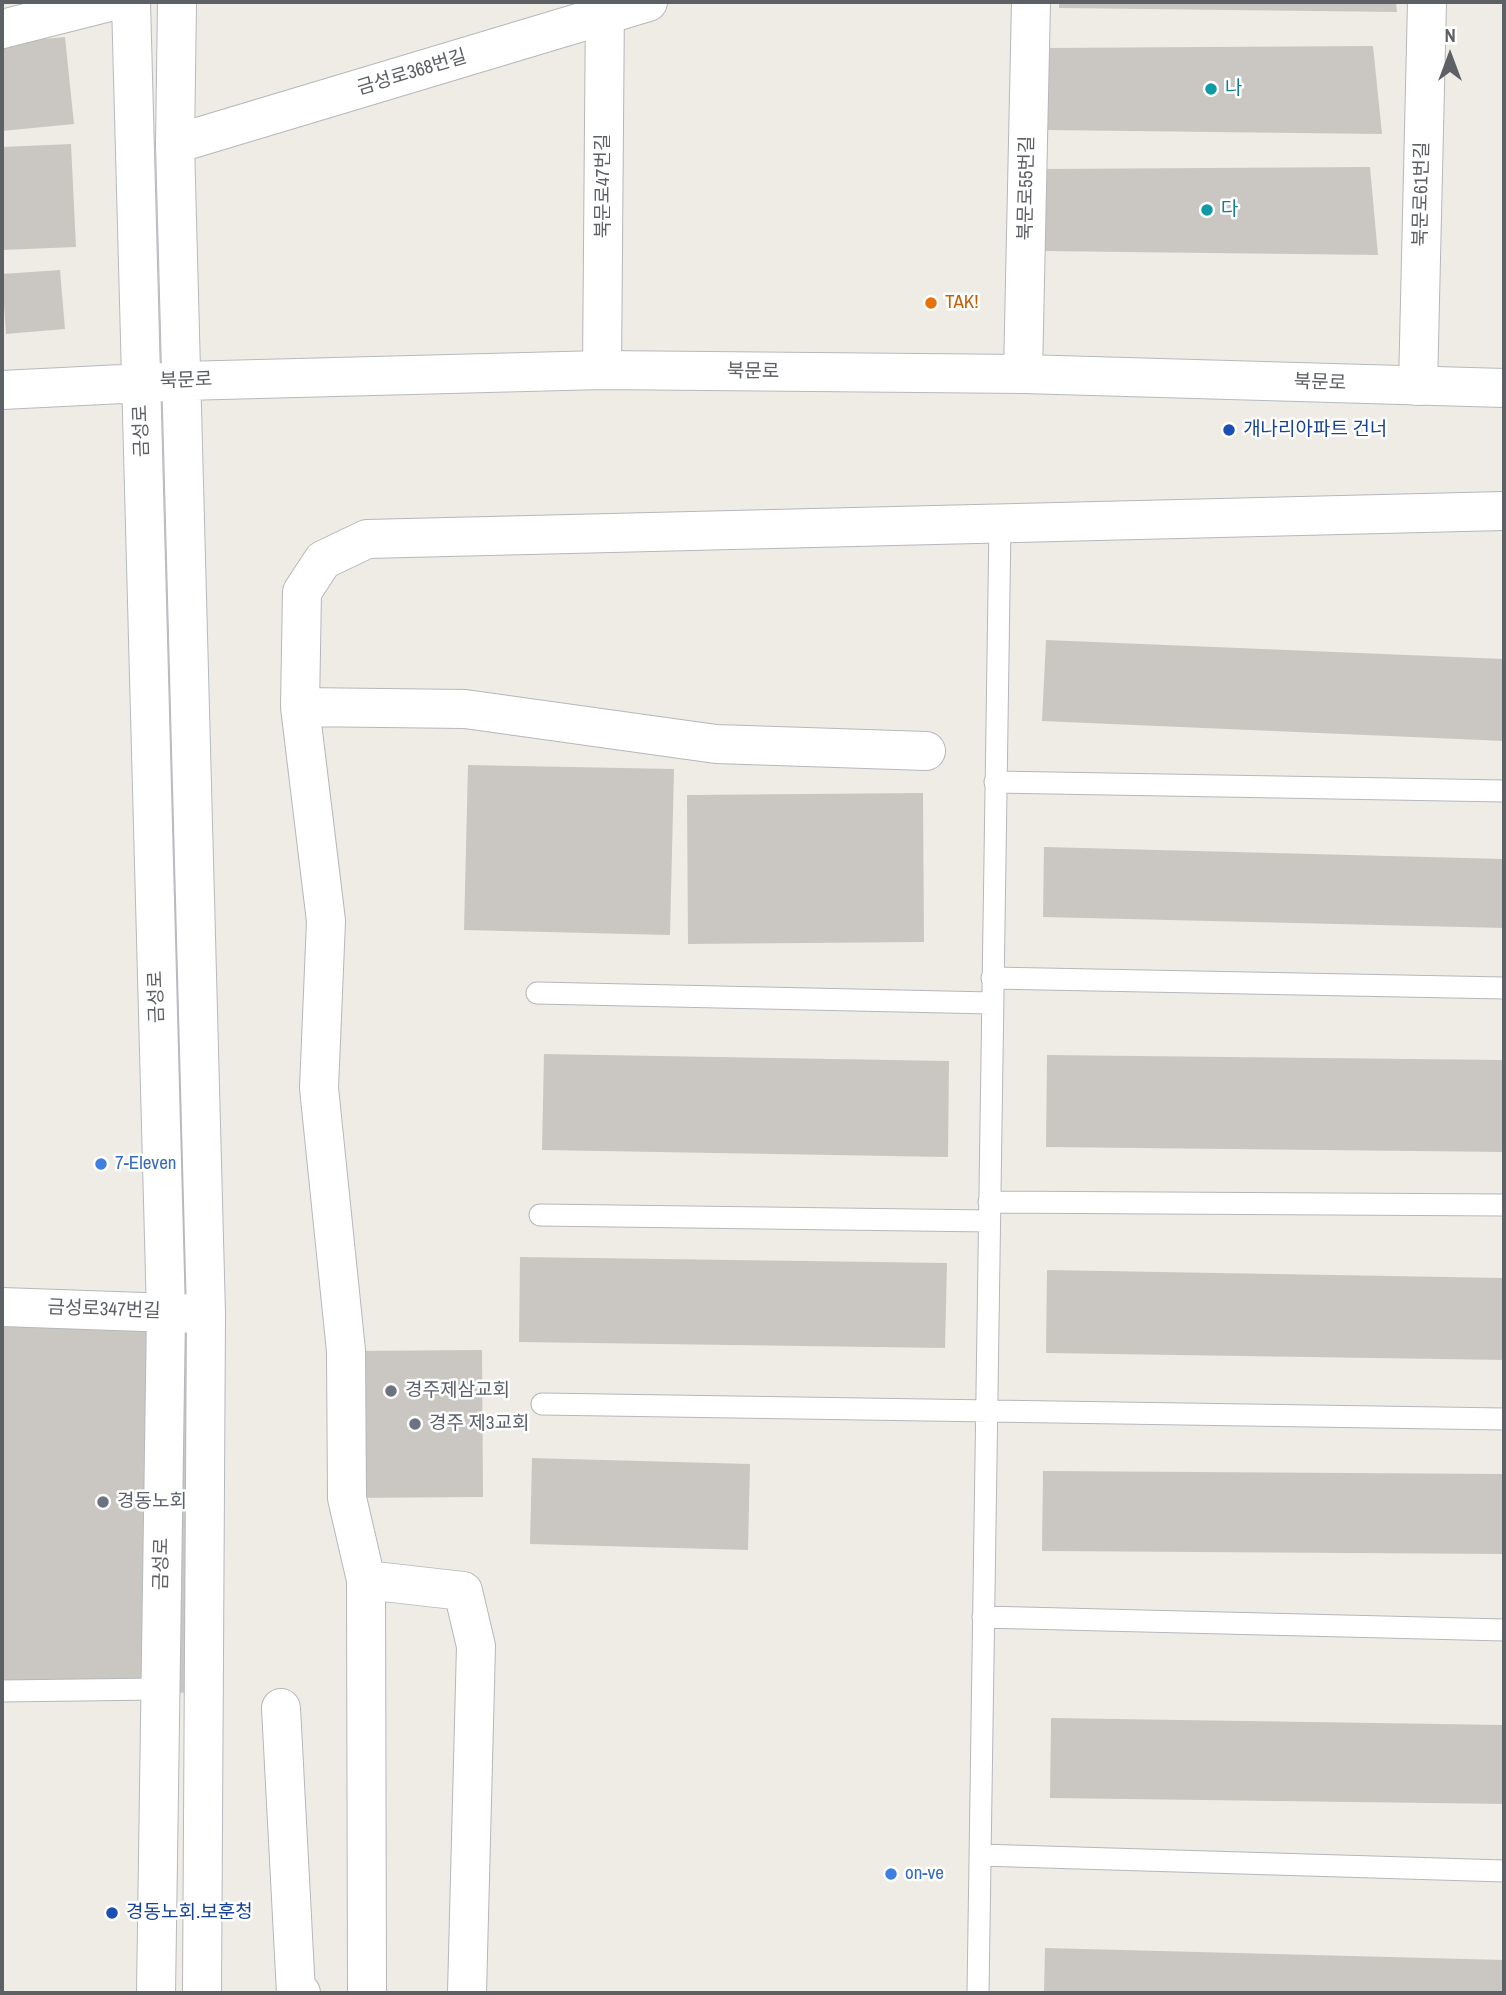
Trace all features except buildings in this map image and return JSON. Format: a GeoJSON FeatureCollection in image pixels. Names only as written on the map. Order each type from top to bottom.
{"type":"FeatureCollection","features":[{"type":"Feature","properties":{"kind":"street"},"geometry":{"type":"LineString","coordinates":[[2,29],[109,2]]}},
{"type":"Feature","properties":{"kind":"street","name":"금성로"},"geometry":{"type":"LineString","coordinates":[[131,2],[166,1313],[156,1993]]}},
{"type":"Feature","properties":{"kind":"street"},"geometry":{"type":"LineString","coordinates":[[177,2],[175,144],[206,1314],[202,1993]]}},
{"type":"Feature","properties":{"kind":"street","name":"금성로368번길"},"geometry":{"type":"LineString","coordinates":[[175,144],[605,8],[648,2]]}},
{"type":"Feature","properties":{"kind":"street","name":"북문로55번길"},"geometry":{"type":"LineString","coordinates":[[1023,374],[1031,2]]}},
{"type":"Feature","properties":{"kind":"street","name":"북문로61번길"},"geometry":{"type":"LineString","coordinates":[[1418,386],[1427,2]]}},
{"type":"Feature","properties":{"kind":"street","name":"북문로47번길"},"geometry":{"type":"LineString","coordinates":[[602,370],[605,8]]}},
{"type":"Feature","properties":{"kind":"street","name":"북문로"},"geometry":{"type":"LineString","coordinates":[[2,390],[183,381],[602,370],[1023,374],[1504,388]]}},
{"type":"Feature","properties":{"kind":"street"},"geometry":{"type":"LineString","coordinates":[[367,1993],[366,1580],[347,1498],[346,1351],[319,1088],[326,921],[300,707],[302,592],[323,560],[367,540],[1504,511]]}},
{"type":"Feature","properties":{"kind":"street"},"geometry":{"type":"LineString","coordinates":[[300,707],[465,709],[716,744],[926,751]]}},
{"type":"Feature","properties":{"kind":"street","name":"금성로347번길"},"geometry":{"type":"LineString","coordinates":[[2,1307],[206,1314]]}},
{"type":"Feature","properties":{"kind":"street"},"geometry":{"type":"LineString","coordinates":[[366,1580],[463,1591],[477,1646],[467,1993]]}},
{"type":"Feature","properties":{"kind":"street"},"geometry":{"type":"LineString","coordinates":[[281,1708],[296,1993],[300,1993]]}},
{"type":"Feature","properties":{"kind":"lane"},"geometry":{"type":"LineString","coordinates":[[978,1993],[1000,524]]}},
{"type":"Feature","properties":{"kind":"lane"},"geometry":{"type":"LineString","coordinates":[[995,782],[1504,791]]}},
{"type":"Feature","properties":{"kind":"lane"},"geometry":{"type":"LineString","coordinates":[[992,978],[1504,988]]}},
{"type":"Feature","properties":{"kind":"lane"},"geometry":{"type":"LineString","coordinates":[[537,993],[991,1003]]}},
{"type":"Feature","properties":{"kind":"lane"},"geometry":{"type":"LineString","coordinates":[[540,1215],[1504,1205]]}},
{"type":"Feature","properties":{"kind":"lane"},"geometry":{"type":"LineString","coordinates":[[542,1404],[1504,1419]]}},
{"type":"Feature","properties":{"kind":"lane"},"geometry":{"type":"LineString","coordinates":[[983,1617],[1504,1630]]}},
{"type":"Feature","properties":{"kind":"lane"},"geometry":{"type":"LineString","coordinates":[[2,1690],[160,1689]]}},
{"type":"Feature","properties":{"kind":"lane"},"geometry":{"type":"LineString","coordinates":[[979,1855],[1504,1871]]}},
{"type":"Feature","properties":{"kind":"place","name":"나"},"geometry":{"type":"Point","coordinates":[1211,89]}},
{"type":"Feature","properties":{"kind":"place","name":"다"},"geometry":{"type":"Point","coordinates":[1207,210]}},
{"type":"Feature","properties":{"kind":"place","name":"TAK!"},"geometry":{"type":"Point","coordinates":[931,303]}},
{"type":"Feature","properties":{"kind":"place","name":"개나리아파트 건너"},"geometry":{"type":"Point","coordinates":[1229,430]}},
{"type":"Feature","properties":{"kind":"place","name":"7-Eleven"},"geometry":{"type":"Point","coordinates":[101,1164]}},
{"type":"Feature","properties":{"kind":"place","name":"경주제삼교회"},"geometry":{"type":"Point","coordinates":[391,1391]}},
{"type":"Feature","properties":{"kind":"place","name":"경주 제3교회"},"geometry":{"type":"Point","coordinates":[415,1424]}},
{"type":"Feature","properties":{"kind":"place","name":"경동노회"},"geometry":{"type":"Point","coordinates":[103,1502]}},
{"type":"Feature","properties":{"kind":"place","name":"on-ve"},"geometry":{"type":"Point","coordinates":[891,1874]}},
{"type":"Feature","properties":{"kind":"place","name":"경동노회.보훈청"},"geometry":{"type":"Point","coordinates":[112,1913]}}]}
